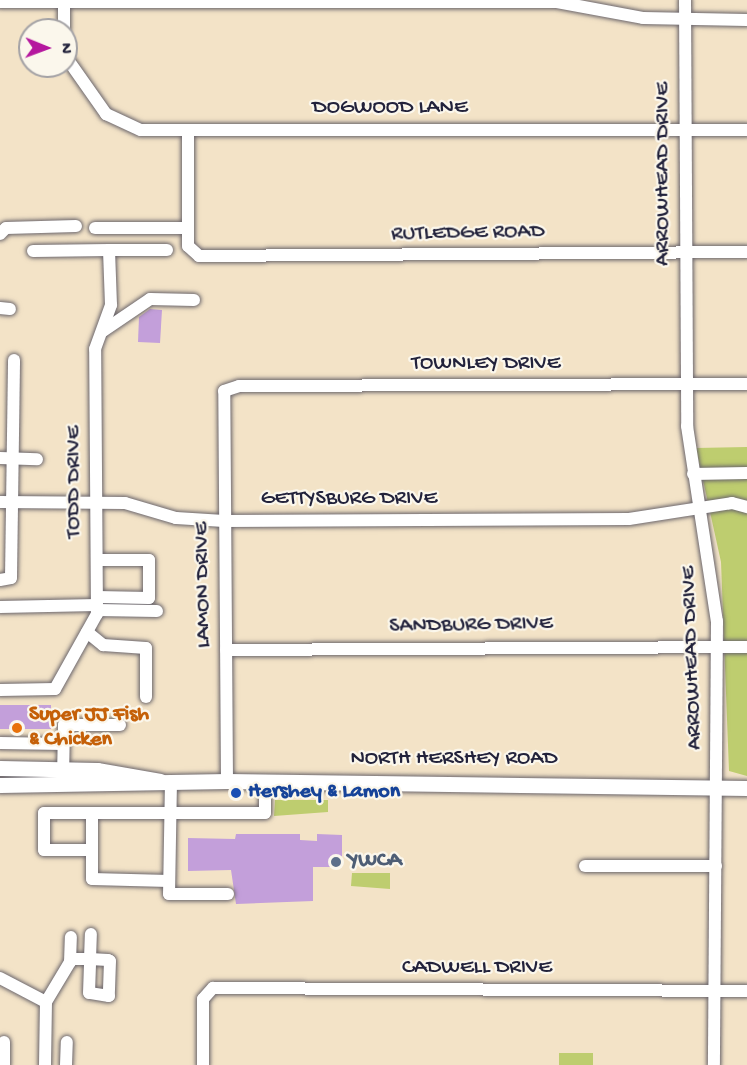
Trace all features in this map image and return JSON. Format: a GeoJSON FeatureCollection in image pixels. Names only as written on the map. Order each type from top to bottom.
{"type":"FeatureCollection","features":[{"type":"Feature","properties":{"kind":"main road","name":"NORTH HERSHEY ROAD"},"geometry":{"type":"LineString","coordinates":[[0,768],[140,774],[165,781]]}},
{"type":"Feature","properties":{"kind":"main road","name":"NORTH HERSHEY ROAD"},"geometry":{"type":"LineString","coordinates":[[0,785],[63,786],[165,781],[265,781],[718,785],[747,788]]}},
{"type":"Feature","properties":{"kind":"street","name":"ARROWHEAD DRIVE"},"geometry":{"type":"LineString","coordinates":[[685,0],[686,384],[693,474],[714,576],[716,647],[718,785],[714,1065]]}},
{"type":"Feature","properties":{"kind":"street"},"geometry":{"type":"LineString","coordinates":[[64,1],[64,18]]}},
{"type":"Feature","properties":{"kind":"street"},"geometry":{"type":"LineString","coordinates":[[0,2],[557,1],[643,18],[747,20]]}},
{"type":"Feature","properties":{"kind":"street","name":"DOGWOOD LANE"},"geometry":{"type":"LineString","coordinates":[[78,75],[100,108],[119,123],[141,130],[747,130]]}},
{"type":"Feature","properties":{"kind":"street"},"geometry":{"type":"LineString","coordinates":[[95,228],[188,228],[188,130]]}},
{"type":"Feature","properties":{"kind":"street"},"geometry":{"type":"LineString","coordinates":[[0,234],[6,228],[76,226]]}},
{"type":"Feature","properties":{"kind":"street","name":"RUTLEDGE ROAD"},"geometry":{"type":"LineString","coordinates":[[188,228],[191,252],[285,256],[747,252]]}},
{"type":"Feature","properties":{"kind":"street"},"geometry":{"type":"LineString","coordinates":[[33,251],[167,249]]}},
{"type":"Feature","properties":{"kind":"street","name":"TODD DRIVE"},"geometry":{"type":"LineString","coordinates":[[0,690],[55,689],[87,632],[97,604],[95,349],[111,305],[109,250]]}},
{"type":"Feature","properties":{"kind":"street"},"geometry":{"type":"LineString","coordinates":[[103,331],[150,299],[194,300]]}},
{"type":"Feature","properties":{"kind":"street"},"geometry":{"type":"LineString","coordinates":[[0,580],[11,578],[6,502],[6,459],[14,360]]}},
{"type":"Feature","properties":{"kind":"street","name":"TOWNLEY DRIVE"},"geometry":{"type":"LineString","coordinates":[[226,390],[747,384]]}},
{"type":"Feature","properties":{"kind":"street","name":"LAMON DRIVE"},"geometry":{"type":"LineString","coordinates":[[226,390],[220,402],[224,521],[227,781]]}},
{"type":"Feature","properties":{"kind":"street"},"geometry":{"type":"LineString","coordinates":[[6,459],[37,459]]}},
{"type":"Feature","properties":{"kind":"street"},"geometry":{"type":"LineString","coordinates":[[693,474],[747,473]]}},
{"type":"Feature","properties":{"kind":"street","name":"GETTYSBURG DRIVE"},"geometry":{"type":"LineString","coordinates":[[6,502],[97,502],[224,521],[629,519],[732,503],[747,507]]}},
{"type":"Feature","properties":{"kind":"street"},"geometry":{"type":"LineString","coordinates":[[0,606],[97,604],[149,598],[148,560],[97,560]]}},
{"type":"Feature","properties":{"kind":"street"},"geometry":{"type":"LineString","coordinates":[[97,604],[157,611]]}},
{"type":"Feature","properties":{"kind":"street"},"geometry":{"type":"LineString","coordinates":[[87,632],[112,648],[146,648],[146,697]]}},
{"type":"Feature","properties":{"kind":"street","name":"SANDBURG DRIVE"},"geometry":{"type":"LineString","coordinates":[[226,650],[747,647]]}},
{"type":"Feature","properties":{"kind":"street"},"geometry":{"type":"LineString","coordinates":[[63,786],[64,725],[120,726]]}},
{"type":"Feature","properties":{"kind":"street"},"geometry":{"type":"LineString","coordinates":[[0,743],[64,744]]}},
{"type":"Feature","properties":{"kind":"street"},"geometry":{"type":"LineString","coordinates":[[165,781],[170,812],[169,894],[228,894]]}},
{"type":"Feature","properties":{"kind":"street"},"geometry":{"type":"LineString","coordinates":[[92,850],[44,850],[45,813],[265,813],[265,781]]}},
{"type":"Feature","properties":{"kind":"street"},"geometry":{"type":"LineString","coordinates":[[92,813],[92,879],[169,881]]}},
{"type":"Feature","properties":{"kind":"street"},"geometry":{"type":"LineString","coordinates":[[585,866],[716,867]]}},
{"type":"Feature","properties":{"kind":"street"},"geometry":{"type":"LineString","coordinates":[[71,959],[90,959],[91,934]]}},
{"type":"Feature","properties":{"kind":"street"},"geometry":{"type":"LineString","coordinates":[[45,1065],[46,1002],[71,959],[71,937]]}},
{"type":"Feature","properties":{"kind":"street"},"geometry":{"type":"LineString","coordinates":[[0,978],[46,1002]]}},
{"type":"Feature","properties":{"kind":"street","name":"CADWELL DRIVE"},"geometry":{"type":"LineString","coordinates":[[203,1065],[207,992],[747,991]]}},
{"type":"Feature","properties":{"kind":"street"},"geometry":{"type":"LineString","coordinates":[[4,1042],[4,1065]]}},
{"type":"Feature","properties":{"kind":"street"},"geometry":{"type":"LineString","coordinates":[[66,1065],[67,1042]]}},
{"type":"Feature","properties":{"kind":"green space"},"geometry":{"type":"Polygon","coordinates":[[[747,447],[747,776],[729,771],[721,562],[696,448],[747,447]]]}},
{"type":"Feature","properties":{"kind":"green space"},"geometry":{"type":"Polygon","coordinates":[[[275,800],[328,800],[328,812],[274,816],[275,800]]]}},
{"type":"Feature","properties":{"kind":"green space"},"geometry":{"type":"Polygon","coordinates":[[[352,873],[390,873],[390,889],[351,886],[352,873]]]}},
{"type":"Feature","properties":{"kind":"green space"},"geometry":{"type":"Polygon","coordinates":[[[559,1053],[593,1053],[593,1065],[559,1065],[559,1053]]]}},
{"type":"Feature","properties":{"kind":"building"},"geometry":{"type":"Polygon","coordinates":[[[150,309],[162,310],[160,343],[138,342],[139,317],[150,309]]]}},
{"type":"Feature","properties":{"kind":"building"},"geometry":{"type":"Polygon","coordinates":[[[0,705],[51,705],[51,729],[0,729],[0,705]]]}},
{"type":"Feature","properties":{"kind":"building"},"geometry":{"type":"Polygon","coordinates":[[[236,834],[300,834],[300,840],[317,841],[317,834],[342,835],[342,867],[313,867],[313,901],[236,904],[231,870],[188,871],[188,838],[235,839],[236,834]]]}},
{"type":"Feature","properties":{"kind":"place","name":"Super JJ Fish & Chicken"},"geometry":{"type":"Point","coordinates":[17,728]}},
{"type":"Feature","properties":{"kind":"place","name":"Hershey & Lamon"},"geometry":{"type":"Point","coordinates":[236,793]}},
{"type":"Feature","properties":{"kind":"place","name":"YWCA"},"geometry":{"type":"Point","coordinates":[336,862]}}]}
